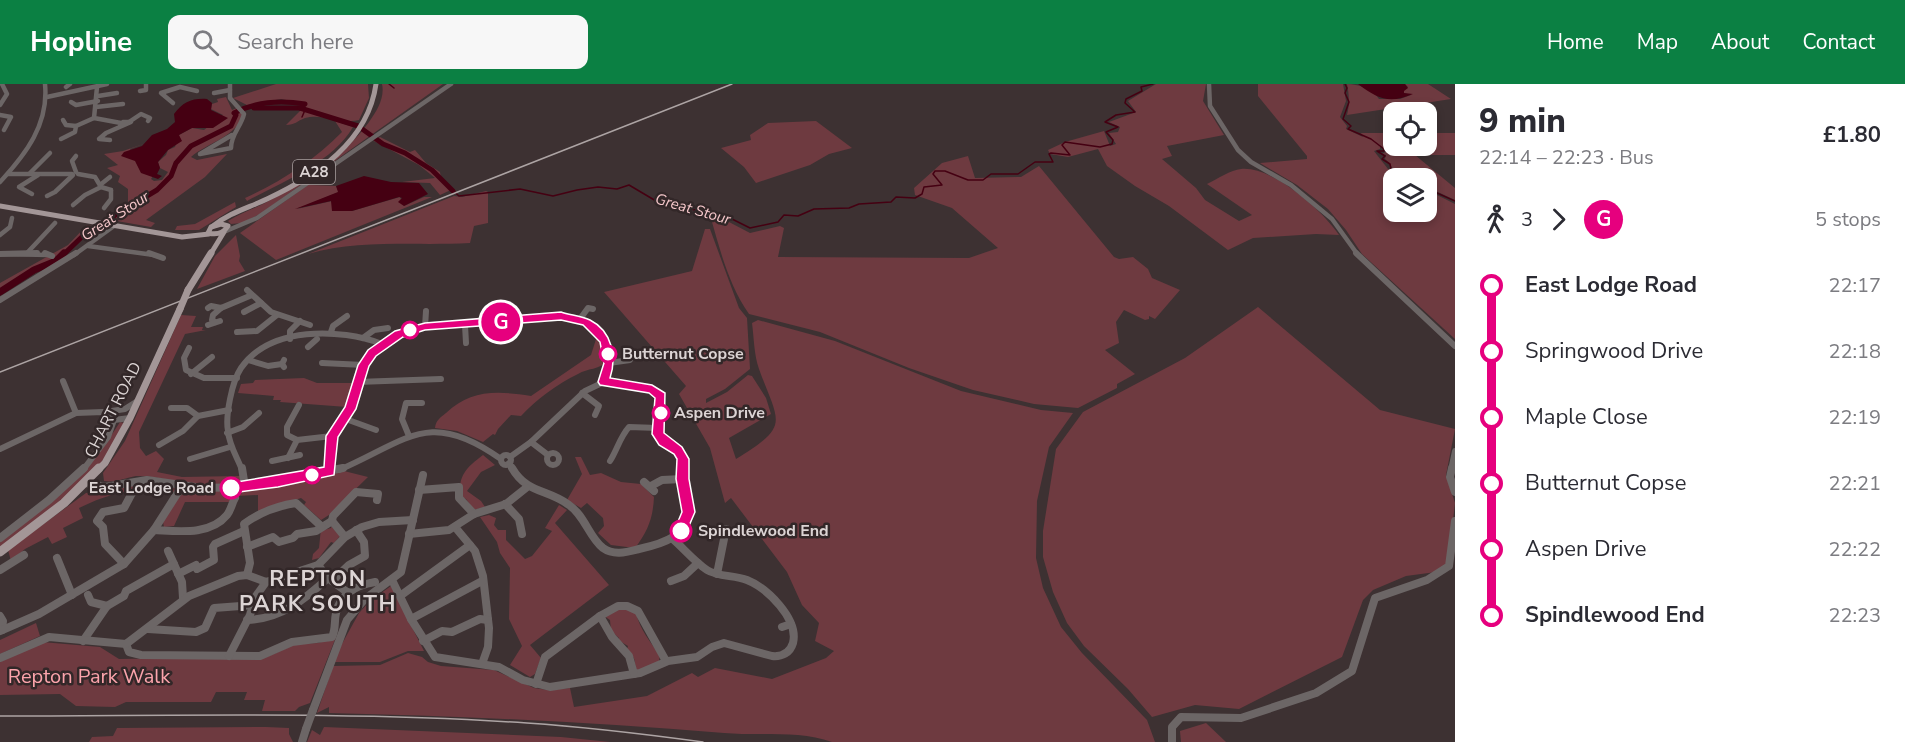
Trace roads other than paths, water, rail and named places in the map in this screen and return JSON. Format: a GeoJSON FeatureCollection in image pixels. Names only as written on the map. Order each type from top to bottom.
{"type":"FeatureCollection","features":[{"type":"Feature","properties":{"kind":"main road","name":"A28"},"geometry":{"type":"LineString","coordinates":[[211,231],[232,214],[304,179],[331,158],[358,131],[371,112],[376,84]]}},
{"type":"Feature","properties":{"kind":"main road"},"geometry":{"type":"LineString","coordinates":[[0,206],[182,237],[225,228]]}},
{"type":"Feature","properties":{"kind":"main road","name":"CHART ROAD"},"geometry":{"type":"LineString","coordinates":[[0,552],[86,483],[108,460],[188,290],[225,228],[225,221],[232,214]]}},
{"type":"Feature","properties":{"kind":"main road"},"geometry":{"type":"LineString","coordinates":[[211,231],[214,240],[213,249]]}},
{"type":"Feature","properties":{"kind":"street"},"geometry":{"type":"LineString","coordinates":[[0,105],[7,94],[2,84]]}},
{"type":"Feature","properties":{"kind":"street"},"geometry":{"type":"LineString","coordinates":[[0,182],[34,139],[44,113],[47,97],[45,84]]}},
{"type":"Feature","properties":{"kind":"street"},"geometry":{"type":"LineString","coordinates":[[47,97],[107,84]]}},
{"type":"Feature","properties":{"kind":"street"},"geometry":{"type":"LineString","coordinates":[[140,91],[146,90],[146,84]]}},
{"type":"Feature","properties":{"kind":"street"},"geometry":{"type":"LineString","coordinates":[[225,228],[238,227],[257,218],[451,84]]}},
{"type":"Feature","properties":{"kind":"street"},"geometry":{"type":"LineString","coordinates":[[1209,84],[1210,106],[1238,150],[1251,162],[1291,185],[1332,219],[1356,254],[1455,346]]}},
{"type":"Feature","properties":{"kind":"street"},"geometry":{"type":"LineString","coordinates":[[169,103],[159,94],[172,86],[202,87]]}},
{"type":"Feature","properties":{"kind":"street"},"geometry":{"type":"LineString","coordinates":[[94,118],[93,112],[98,98],[97,87]]}},
{"type":"Feature","properties":{"kind":"street"},"geometry":{"type":"LineString","coordinates":[[214,93],[230,87],[230,98],[242,110],[242,123],[232,135],[200,154],[231,148],[232,135]]}},
{"type":"Feature","properties":{"kind":"street"},"geometry":{"type":"LineString","coordinates":[[71,102],[76,105],[114,93]]}},
{"type":"Feature","properties":{"kind":"street"},"geometry":{"type":"LineString","coordinates":[[96,107],[120,105]]}},
{"type":"Feature","properties":{"kind":"street"},"geometry":{"type":"LineString","coordinates":[[110,140],[96,139],[105,132],[129,122],[139,114],[151,119]]}},
{"type":"Feature","properties":{"kind":"street"},"geometry":{"type":"LineString","coordinates":[[0,115],[11,117],[4,130]]}},
{"type":"Feature","properties":{"kind":"street"},"geometry":{"type":"LineString","coordinates":[[56,125],[63,122],[76,126],[94,118],[121,125]]}},
{"type":"Feature","properties":{"kind":"street"},"geometry":{"type":"LineString","coordinates":[[64,138],[75,132],[76,126]]}},
{"type":"Feature","properties":{"kind":"street"},"geometry":{"type":"LineString","coordinates":[[30,173],[46,154]]}},
{"type":"Feature","properties":{"kind":"street"},"geometry":{"type":"LineString","coordinates":[[75,174],[72,161],[76,156]]}},
{"type":"Feature","properties":{"kind":"street"},"geometry":{"type":"LineString","coordinates":[[8,174],[94,174],[100,186],[111,190],[117,187]]}},
{"type":"Feature","properties":{"kind":"street"},"geometry":{"type":"LineString","coordinates":[[32,194],[19,187],[38,174]]}},
{"type":"Feature","properties":{"kind":"street"},"geometry":{"type":"LineString","coordinates":[[46,197],[75,174]]}},
{"type":"Feature","properties":{"kind":"street"},"geometry":{"type":"LineString","coordinates":[[74,205],[110,177]]}},
{"type":"Feature","properties":{"kind":"street"},"geometry":{"type":"LineString","coordinates":[[104,209],[111,199],[111,190]]}},
{"type":"Feature","properties":{"kind":"street"},"geometry":{"type":"LineString","coordinates":[[0,235],[10,227],[12,218]]}},
{"type":"Feature","properties":{"kind":"street"},"geometry":{"type":"LineString","coordinates":[[27,254],[56,223]]}},
{"type":"Feature","properties":{"kind":"street"},"geometry":{"type":"LineString","coordinates":[[0,300],[88,246],[110,226]]}},
{"type":"Feature","properties":{"kind":"street"},"geometry":{"type":"LineString","coordinates":[[88,246],[163,258]]}},
{"type":"Feature","properties":{"kind":"street"},"geometry":{"type":"LineString","coordinates":[[0,254],[45,253],[52,256]]}},
{"type":"Feature","properties":{"kind":"street"},"geometry":{"type":"LineString","coordinates":[[248,288],[252,296],[277,315],[310,325]]}},
{"type":"Feature","properties":{"kind":"street"},"geometry":{"type":"LineString","coordinates":[[208,325],[217,322],[212,320],[213,315],[221,308],[252,296]]}},
{"type":"Feature","properties":{"kind":"street"},"geometry":{"type":"LineString","coordinates":[[244,312],[261,303]]}},
{"type":"Feature","properties":{"kind":"street"},"geometry":{"type":"LineString","coordinates":[[211,305],[221,308]]}},
{"type":"Feature","properties":{"kind":"street"},"geometry":{"type":"LineString","coordinates":[[580,319],[589,308]]}},
{"type":"Feature","properties":{"kind":"street"},"geometry":{"type":"LineString","coordinates":[[425,314],[425,327]]}},
{"type":"Feature","properties":{"kind":"street"},"geometry":{"type":"LineString","coordinates":[[237,332],[257,331],[277,315]]}},
{"type":"Feature","properties":{"kind":"street"},"geometry":{"type":"LineString","coordinates":[[332,332],[333,326],[347,316]]}},
{"type":"Feature","properties":{"kind":"street"},"geometry":{"type":"LineString","coordinates":[[330,471],[332,436],[350,409],[364,365],[382,344],[399,334],[425,327],[560,316],[580,319],[594,327],[605,341],[609,363],[604,382]]}},
{"type":"Feature","properties":{"kind":"street"},"geometry":{"type":"LineString","coordinates":[[290,339],[290,332],[300,321]]}},
{"type":"Feature","properties":{"kind":"street"},"geometry":{"type":"LineString","coordinates":[[458,339],[466,340],[465,325]]}},
{"type":"Feature","properties":{"kind":"street"},"geometry":{"type":"LineString","coordinates":[[363,338],[374,330],[388,328]]}},
{"type":"Feature","properties":{"kind":"street"},"geometry":{"type":"LineString","coordinates":[[244,487],[245,477],[230,447],[227,433],[229,410],[237,378],[248,360],[267,346],[290,339],[332,332],[382,344]]}},
{"type":"Feature","properties":{"kind":"street"},"geometry":{"type":"LineString","coordinates":[[305,336],[309,346],[317,339]]}},
{"type":"Feature","properties":{"kind":"street"},"geometry":{"type":"LineString","coordinates":[[189,348],[184,353],[183,360],[186,370],[191,374],[200,378],[237,378]]}},
{"type":"Feature","properties":{"kind":"street"},"geometry":{"type":"LineString","coordinates":[[609,363],[627,362],[632,354]]}},
{"type":"Feature","properties":{"kind":"street"},"geometry":{"type":"LineString","coordinates":[[191,374],[213,356]]}},
{"type":"Feature","properties":{"kind":"street"},"geometry":{"type":"LineString","coordinates":[[248,360],[268,366],[283,364]]}},
{"type":"Feature","properties":{"kind":"street"},"geometry":{"type":"LineString","coordinates":[[322,363],[364,365]]}},
{"type":"Feature","properties":{"kind":"street"},"geometry":{"type":"LineString","coordinates":[[357,382],[441,379]]}},
{"type":"Feature","properties":{"kind":"street"},"geometry":{"type":"LineString","coordinates":[[63,381],[76,413]]}},
{"type":"Feature","properties":{"kind":"street"},"geometry":{"type":"LineString","coordinates":[[86,483],[105,487],[147,480],[182,486],[244,487],[353,465],[409,436],[430,431],[452,432],[476,442],[501,459],[502,464],[531,442],[582,393],[604,382],[645,387],[659,393],[662,401],[658,428],[661,439],[681,454],[682,479],[689,512],[684,525],[673,539],[654,547],[613,553],[600,546],[584,518],[569,505],[526,488],[518,480],[509,460]]}},
{"type":"Feature","properties":{"kind":"street"},"geometry":{"type":"LineString","coordinates":[[582,393],[603,405],[595,415]]}},
{"type":"Feature","properties":{"kind":"street"},"geometry":{"type":"LineString","coordinates":[[0,449],[76,413],[125,410],[136,402]]}},
{"type":"Feature","properties":{"kind":"street"},"geometry":{"type":"LineString","coordinates":[[409,436],[402,419],[406,403],[422,403]]}},
{"type":"Feature","properties":{"kind":"street"},"geometry":{"type":"LineString","coordinates":[[299,405],[286,431],[290,437],[297,440],[332,436]]}},
{"type":"Feature","properties":{"kind":"street"},"geometry":{"type":"LineString","coordinates":[[169,409],[187,408],[198,416]]}},
{"type":"Feature","properties":{"kind":"street"},"geometry":{"type":"LineString","coordinates":[[160,441],[183,431],[198,416],[229,410]]}},
{"type":"Feature","properties":{"kind":"street"},"geometry":{"type":"LineString","coordinates":[[104,412],[114,420],[129,418]]}},
{"type":"Feature","properties":{"kind":"street"},"geometry":{"type":"LineString","coordinates":[[227,433],[243,427],[259,413]]}},
{"type":"Feature","properties":{"kind":"street"},"geometry":{"type":"LineString","coordinates":[[343,418],[365,430],[376,430]]}},
{"type":"Feature","properties":{"kind":"street"},"geometry":{"type":"LineString","coordinates":[[0,537],[76,476],[105,443],[114,420]]}},
{"type":"Feature","properties":{"kind":"street"},"geometry":{"type":"LineString","coordinates":[[624,420],[631,426],[658,428]]}},
{"type":"Feature","properties":{"kind":"street"},"geometry":{"type":"LineString","coordinates":[[610,461],[619,449],[622,435],[631,426]]}},
{"type":"Feature","properties":{"kind":"street"},"geometry":{"type":"LineString","coordinates":[[288,458],[297,440]]}},
{"type":"Feature","properties":{"kind":"street"},"geometry":{"type":"LineString","coordinates":[[531,442],[548,455]]}},
{"type":"Feature","properties":{"kind":"street"},"geometry":{"type":"LineString","coordinates":[[190,459],[230,447]]}},
{"type":"Feature","properties":{"kind":"street"},"geometry":{"type":"LineString","coordinates":[[619,449],[627,452]]}},
{"type":"Feature","properties":{"kind":"street"},"geometry":{"type":"LineString","coordinates":[[1455,451],[1450,477],[1455,492]]}},
{"type":"Feature","properties":{"kind":"street"},"geometry":{"type":"LineString","coordinates":[[272,461],[300,456]]}},
{"type":"Feature","properties":{"kind":"street"},"geometry":{"type":"LineString","coordinates":[[302,742],[347,620],[365,599],[402,572],[423,475]]}},
{"type":"Feature","properties":{"kind":"street"},"geometry":{"type":"LineString","coordinates":[[650,487],[662,480],[682,479]]}},
{"type":"Feature","properties":{"kind":"street"},"geometry":{"type":"LineString","coordinates":[[1,630],[39,614],[124,564],[154,530],[182,486]]}},
{"type":"Feature","properties":{"kind":"street"},"geometry":{"type":"LineString","coordinates":[[419,490],[459,487],[459,498],[474,514]]}},
{"type":"Feature","properties":{"kind":"street"},"geometry":{"type":"LineString","coordinates":[[409,534],[437,533],[454,527],[474,514],[505,504],[526,488]]}},
{"type":"Feature","properties":{"kind":"street"},"geometry":{"type":"LineString","coordinates":[[345,537],[333,521],[333,516],[356,492],[378,494],[377,500]]}},
{"type":"Feature","properties":{"kind":"street"},"geometry":{"type":"LineString","coordinates":[[124,564],[105,544],[103,527],[97,521],[103,512],[124,508],[132,493]]}},
{"type":"Feature","properties":{"kind":"street"},"geometry":{"type":"LineString","coordinates":[[154,530],[185,532],[204,527],[229,513],[235,498]]}},
{"type":"Feature","properties":{"kind":"street"},"geometry":{"type":"LineString","coordinates":[[247,575],[251,567],[244,524],[259,514],[296,503],[321,526]]}},
{"type":"Feature","properties":{"kind":"street"},"geometry":{"type":"LineString","coordinates":[[505,504],[519,519],[522,531],[530,527]]}},
{"type":"Feature","properties":{"kind":"street"},"geometry":{"type":"LineString","coordinates":[[229,656],[254,605],[256,596],[266,582],[318,565],[345,537],[370,524],[413,520]]}},
{"type":"Feature","properties":{"kind":"street"},"geometry":{"type":"LineString","coordinates":[[247,547],[273,537],[279,542],[297,534],[316,531],[333,521]]}},
{"type":"Feature","properties":{"kind":"street"},"geometry":{"type":"LineString","coordinates":[[1172,742],[1172,727],[1181,717],[1240,718],[1316,693],[1352,671],[1375,598],[1427,580],[1449,566],[1455,521]]}},
{"type":"Feature","properties":{"kind":"street"},"geometry":{"type":"LineString","coordinates":[[454,527],[470,545],[479,560],[483,576],[482,581],[488,604],[488,647],[482,664]]}},
{"type":"Feature","properties":{"kind":"street"},"geometry":{"type":"LineString","coordinates":[[247,620],[261,621],[288,611],[349,565],[365,556],[363,542],[356,530]]}},
{"type":"Feature","properties":{"kind":"street"},"geometry":{"type":"LineString","coordinates":[[178,574],[196,565],[198,569],[211,563],[214,560],[215,544],[244,531]]}},
{"type":"Feature","properties":{"kind":"street"},"geometry":{"type":"LineString","coordinates":[[717,574],[728,535]]}},
{"type":"Feature","properties":{"kind":"street"},"geometry":{"type":"LineString","coordinates":[[392,580],[423,641],[431,654],[438,659],[499,667],[536,684],[550,687],[654,669],[666,661],[697,657],[724,642],[780,657],[787,653],[792,646],[791,625],[781,605],[758,585],[740,577],[710,572],[673,539]]}},
{"type":"Feature","properties":{"kind":"street"},"geometry":{"type":"LineString","coordinates":[[400,596],[470,545]]}},
{"type":"Feature","properties":{"kind":"street"},"geometry":{"type":"LineString","coordinates":[[168,551],[178,574],[183,598]]}},
{"type":"Feature","properties":{"kind":"street"},"geometry":{"type":"LineString","coordinates":[[0,570],[24,555]]}},
{"type":"Feature","properties":{"kind":"street"},"geometry":{"type":"LineString","coordinates":[[57,558],[72,595]]}},
{"type":"Feature","properties":{"kind":"street"},"geometry":{"type":"LineString","coordinates":[[676,582],[698,563]]}},
{"type":"Feature","properties":{"kind":"street"},"geometry":{"type":"LineString","coordinates":[[83,641],[107,606],[124,596],[126,591],[174,564]]}},
{"type":"Feature","properties":{"kind":"street"},"geometry":{"type":"LineString","coordinates":[[318,565],[330,579],[347,592]]}},
{"type":"Feature","properties":{"kind":"street"},"geometry":{"type":"LineString","coordinates":[[0,658],[49,638],[126,644],[148,629],[183,598],[238,576],[247,575],[266,582]]}},
{"type":"Feature","properties":{"kind":"street"},"geometry":{"type":"LineString","coordinates":[[411,619],[482,581]]}},
{"type":"Feature","properties":{"kind":"street"},"geometry":{"type":"LineString","coordinates":[[126,644],[129,652],[136,654],[260,656],[271,654],[297,640],[327,639],[334,634],[336,615],[347,592],[366,583],[375,582]]}},
{"type":"Feature","properties":{"kind":"street"},"geometry":{"type":"LineString","coordinates":[[88,595],[92,602],[107,606]]}},
{"type":"Feature","properties":{"kind":"street"},"geometry":{"type":"LineString","coordinates":[[536,684],[542,661],[600,616],[620,604],[638,611],[641,621],[663,651],[666,661]]}},
{"type":"Feature","properties":{"kind":"street"},"geometry":{"type":"LineString","coordinates":[[148,629],[196,632],[205,628],[214,608],[254,605]]}},
{"type":"Feature","properties":{"kind":"street"},"geometry":{"type":"LineString","coordinates":[[0,616],[3,621],[1,630]]}},
{"type":"Feature","properties":{"kind":"street"},"geometry":{"type":"LineString","coordinates":[[600,616],[607,624],[611,636],[630,655],[634,674]]}},
{"type":"Feature","properties":{"kind":"street"},"geometry":{"type":"LineString","coordinates":[[423,641],[442,631],[452,632],[480,619],[488,620]]}},
{"type":"Feature","properties":{"kind":"street"},"geometry":{"type":"LineString","coordinates":[[782,627],[791,625]]}},
{"type":"Feature","properties":{"kind":"waterway"},"geometry":{"type":"LineString","coordinates":[[389,84],[394,88]]}},
{"type":"Feature","properties":{"kind":"waterway","name":"Great Stour"},"geometry":{"type":"LineString","coordinates":[[453,191],[459,196],[520,189],[553,196],[577,190],[598,187],[617,189],[629,185],[656,201],[730,218],[750,228],[778,222],[784,215],[798,216],[814,209],[849,208],[859,204],[891,202],[896,197],[915,198],[922,194],[924,187],[942,185],[933,174],[935,171],[945,171],[968,180],[983,180],[991,174],[1018,174],[1035,162],[1053,162],[1049,154],[1051,153],[1070,155],[1062,145],[1065,142],[1100,147],[1112,144],[1113,140],[1106,132],[1118,127],[1105,122],[1116,115],[1135,112],[1125,103],[1126,99],[1142,91],[1141,87],[1153,84]]}},
{"type":"Feature","properties":{"kind":"waterway"},"geometry":{"type":"LineString","coordinates":[[1345,84],[1347,88],[1345,93],[1349,102],[1343,119],[1351,126],[1348,129],[1371,139],[1384,149],[1384,151],[1377,151],[1385,156],[1382,159],[1390,164],[1391,168]]}},
{"type":"Feature","properties":{"kind":"waterway","name":"Great Stour"},"geometry":{"type":"LineString","coordinates":[[63,255],[87,232],[157,190],[171,176],[176,163],[191,146],[231,126],[236,115],[234,113],[260,104],[278,102],[305,104],[300,108]]}},
{"type":"Feature","properties":{"kind":"waterway"},"geometry":{"type":"LineString","coordinates":[[254,108],[300,108]]}},
{"type":"Feature","properties":{"kind":"waterway","name":"Great Stour"},"geometry":{"type":"LineString","coordinates":[[300,108],[358,126],[383,144],[405,153],[432,170],[453,191]]}},
{"type":"Feature","properties":{"kind":"waterway","name":"Great Stour"},"geometry":{"type":"LineString","coordinates":[[302,109],[305,110],[302,117]]}},
{"type":"Feature","properties":{"kind":"waterway"},"geometry":{"type":"LineString","coordinates":[[1437,193],[1455,201]]}},
{"type":"Feature","properties":{"kind":"waterway","name":"Great Stour"},"geometry":{"type":"LineString","coordinates":[[0,292],[34,270],[56,261],[64,253]]}},
{"type":"Feature","properties":{"kind":"railway"},"geometry":{"type":"LineString","coordinates":[[0,372],[732,84]]}},
{"type":"Feature","properties":{"kind":"railway"},"geometry":{"type":"LineString","coordinates":[[0,716],[264,715],[461,719],[571,727],[703,742]]}},
{"type":"Feature","properties":{"kind":"place","name":"Butternut Copse"},"geometry":{"type":"Point","coordinates":[608,354]}},
{"type":"Feature","properties":{"kind":"place","name":"Aspen Drive"},"geometry":{"type":"Point","coordinates":[661,413]}},
{"type":"Feature","properties":{"kind":"place","name":"East Lodge Road"},"geometry":{"type":"Point","coordinates":[231,488]}},
{"type":"Feature","properties":{"kind":"place","name":"Spindlewood End"},"geometry":{"type":"Point","coordinates":[681,531]}},
{"type":"Feature","properties":{"kind":"district","name":"REPTON PARK SOUTH"},"geometry":{"type":"Point","coordinates":[318,592]}},
{"type":"Feature","properties":{"kind":"park label","name":"Repton Park Walk"},"geometry":{"type":"Point","coordinates":[89,676]}}]}
